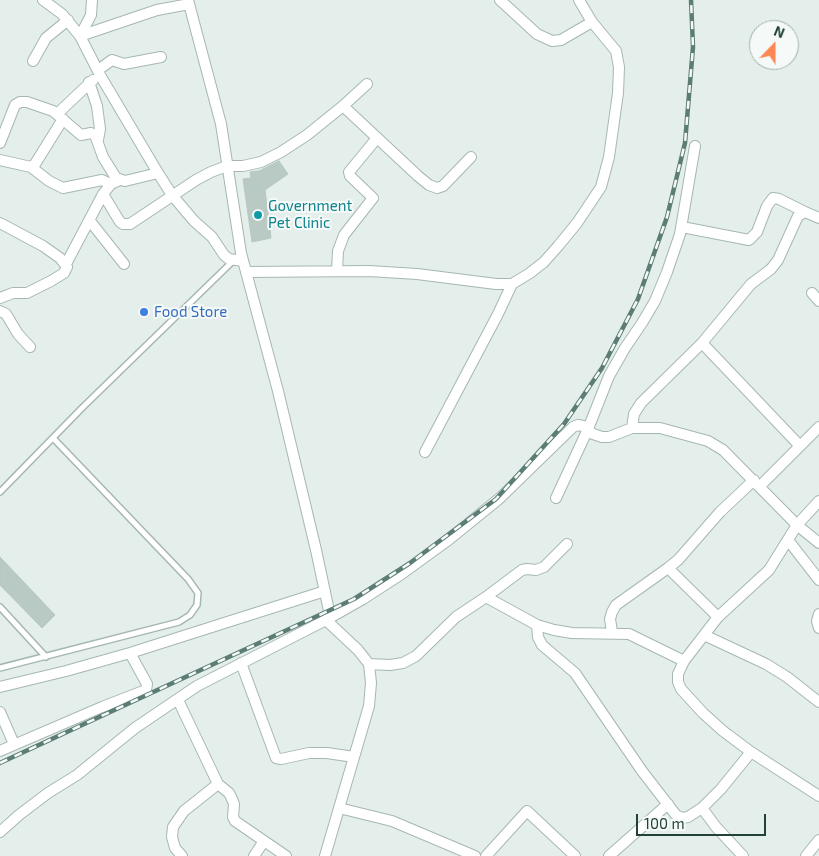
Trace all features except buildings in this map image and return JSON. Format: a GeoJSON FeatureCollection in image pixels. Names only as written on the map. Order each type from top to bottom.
{"type":"FeatureCollection","features":[{"type":"Feature","properties":{"kind":"street"},"geometry":{"type":"LineString","coordinates":[[42,0],[49,3],[68,20],[80,36],[99,73],[172,195],[194,221],[212,237],[224,255],[238,261]]}},
{"type":"Feature","properties":{"kind":"street"},"geometry":{"type":"LineString","coordinates":[[80,36],[91,15],[92,0]]}},
{"type":"Feature","properties":{"kind":"street"},"geometry":{"type":"LineString","coordinates":[[500,0],[537,34],[552,41],[561,40],[592,22]]}},
{"type":"Feature","properties":{"kind":"street"},"geometry":{"type":"LineString","coordinates":[[246,272],[337,271],[417,274],[496,284],[512,284],[530,273],[554,250],[577,223],[601,186],[609,157],[618,93],[619,67],[616,51],[592,22],[579,0]]}},
{"type":"Feature","properties":{"kind":"street"},"geometry":{"type":"LineString","coordinates":[[80,36],[188,2],[221,124],[238,261],[246,272],[301,484],[329,611],[326,620]]}},
{"type":"Feature","properties":{"kind":"street"},"geometry":{"type":"LineString","coordinates":[[32,60],[46,38],[68,20]]}},
{"type":"Feature","properties":{"kind":"street"},"geometry":{"type":"LineString","coordinates":[[31,167],[50,141],[60,116],[89,82],[112,60],[124,64],[161,57]]}},
{"type":"Feature","properties":{"kind":"street"},"geometry":{"type":"LineString","coordinates":[[89,82],[97,106],[100,129],[98,140]]}},
{"type":"Feature","properties":{"kind":"street"},"geometry":{"type":"LineString","coordinates":[[103,194],[120,222],[126,224],[204,176],[227,166],[243,166],[261,162],[281,152],[307,135],[367,84]]}},
{"type":"Feature","properties":{"kind":"street"},"geometry":{"type":"LineString","coordinates":[[0,143],[15,105],[20,102],[27,102],[43,106],[60,116],[81,135],[91,133],[95,135],[115,182]]}},
{"type":"Feature","properties":{"kind":"street"},"geometry":{"type":"LineString","coordinates":[[343,106],[429,185],[438,188],[443,186],[449,182],[471,157]]}},
{"type":"Feature","properties":{"kind":"street"},"geometry":{"type":"LineString","coordinates":[[337,271],[338,251],[344,235],[373,198],[350,176],[349,172],[377,138]]}},
{"type":"Feature","properties":{"kind":"street"},"geometry":{"type":"LineString","coordinates":[[556,498],[588,430],[608,376],[655,301],[667,272],[682,227],[695,146]]}},
{"type":"Feature","properties":{"kind":"street"},"geometry":{"type":"LineString","coordinates":[[0,160],[31,167],[49,181],[63,188],[102,180],[115,182],[158,173]]}},
{"type":"Feature","properties":{"kind":"street"},"geometry":{"type":"LineString","coordinates":[[0,297],[13,292],[27,293],[52,281],[66,271],[66,264],[103,194],[115,182]]}},
{"type":"Feature","properties":{"kind":"street"},"geometry":{"type":"LineString","coordinates":[[682,227],[749,240],[757,232],[767,206],[773,198],[819,218]]}},
{"type":"Feature","properties":{"kind":"street"},"geometry":{"type":"LineString","coordinates":[[632,428],[634,414],[642,404],[702,343],[747,289],[771,269],[778,260],[798,216],[805,212]]}},
{"type":"Feature","properties":{"kind":"street"},"geometry":{"type":"LineString","coordinates":[[90,220],[124,264]]}},
{"type":"Feature","properties":{"kind":"street"},"geometry":{"type":"LineString","coordinates":[[0,223],[43,246],[66,264]]}},
{"type":"Feature","properties":{"kind":"street"},"geometry":{"type":"LineString","coordinates":[[425,452],[512,284]]}},
{"type":"Feature","properties":{"kind":"street"},"geometry":{"type":"LineString","coordinates":[[0,312],[6,314],[18,334],[30,347]]}},
{"type":"Feature","properties":{"kind":"street"},"geometry":{"type":"LineString","coordinates":[[702,343],[800,446]]}},
{"type":"Feature","properties":{"kind":"street"},"geometry":{"type":"LineString","coordinates":[[0,832],[19,815],[48,793],[77,775],[135,728],[197,686],[326,620],[403,573],[447,541],[500,498],[573,427],[578,425],[602,437],[609,437],[632,428],[660,428],[708,441],[723,450],[797,525],[819,543]]}},
{"type":"Feature","properties":{"kind":"street"},"geometry":{"type":"LineString","coordinates":[[612,632],[610,619],[616,606],[668,568],[689,548],[720,512],[757,483],[819,427]]}},
{"type":"Feature","properties":{"kind":"street"},"geometry":{"type":"LineString","coordinates":[[819,501],[797,525],[769,570],[718,617],[684,661],[678,674],[678,682],[681,689],[716,725],[751,752],[819,796]]}},
{"type":"Feature","properties":{"kind":"street"},"geometry":{"type":"LineString","coordinates":[[788,540],[819,580]]}},
{"type":"Feature","properties":{"kind":"street"},"geometry":{"type":"LineString","coordinates":[[368,664],[397,664],[416,656],[456,617],[522,570],[536,570],[544,567],[567,544]]}},
{"type":"Feature","properties":{"kind":"street"},"geometry":{"type":"LineString","coordinates":[[668,568],[718,617]]}},
{"type":"Feature","properties":{"kind":"street"},"geometry":{"type":"LineString","coordinates":[[0,687],[130,653],[325,591]]}},
{"type":"Feature","properties":{"kind":"street"},"geometry":{"type":"LineString","coordinates":[[486,597],[537,625],[572,633],[612,632],[629,634],[684,661]]}},
{"type":"Feature","properties":{"kind":"street"},"geometry":{"type":"LineString","coordinates":[[819,614],[817,621],[819,628]]}},
{"type":"Feature","properties":{"kind":"street"},"geometry":{"type":"LineString","coordinates":[[325,856],[368,706],[372,683],[368,664],[358,650],[326,620]]}},
{"type":"Feature","properties":{"kind":"street"},"geometry":{"type":"LineString","coordinates":[[537,625],[538,637],[542,645],[575,673],[626,749],[676,815],[682,818],[688,817],[702,808],[721,789],[751,752]]}},
{"type":"Feature","properties":{"kind":"street"},"geometry":{"type":"LineString","coordinates":[[704,635],[766,664],[787,677],[819,702]]}},
{"type":"Feature","properties":{"kind":"street"},"geometry":{"type":"LineString","coordinates":[[0,751],[146,690],[147,684],[130,653]]}},
{"type":"Feature","properties":{"kind":"street"},"geometry":{"type":"LineString","coordinates":[[241,663],[276,758],[281,759],[309,753],[327,753],[354,757]]}},
{"type":"Feature","properties":{"kind":"street"},"geometry":{"type":"LineString","coordinates":[[178,700],[218,784],[229,793],[232,799],[234,804],[233,817],[286,856]]}},
{"type":"Feature","properties":{"kind":"street"},"geometry":{"type":"LineString","coordinates":[[0,712],[14,744]]}},
{"type":"Feature","properties":{"kind":"street"},"geometry":{"type":"LineString","coordinates":[[182,856],[175,848],[172,837],[173,827],[184,811],[218,784]]}},
{"type":"Feature","properties":{"kind":"street"},"geometry":{"type":"LineString","coordinates":[[609,856],[668,804]]}},
{"type":"Feature","properties":{"kind":"street"},"geometry":{"type":"LineString","coordinates":[[339,808],[392,821],[475,856]]}},
{"type":"Feature","properties":{"kind":"street"},"geometry":{"type":"LineString","coordinates":[[702,808],[716,827],[743,856]]}},
{"type":"Feature","properties":{"kind":"street"},"geometry":{"type":"LineString","coordinates":[[486,856],[527,811],[575,856]]}},
{"type":"Feature","properties":{"kind":"street"},"geometry":{"type":"LineString","coordinates":[[806,856],[819,840]]}},
{"type":"Feature","properties":{"kind":"street"},"geometry":{"type":"LineString","coordinates":[[254,856],[264,841]]}},
{"type":"Feature","properties":{"kind":"lane"},"geometry":{"type":"LineString","coordinates":[[0,492],[53,438],[238,261]]}},
{"type":"Feature","properties":{"kind":"lane"},"geometry":{"type":"LineString","coordinates":[[0,668],[179,622],[190,615],[197,605],[198,593],[188,579],[53,438]]}},
{"type":"Feature","properties":{"kind":"lane"},"geometry":{"type":"LineString","coordinates":[[0,607],[46,657]]}},
{"type":"Feature","properties":{"kind":"railway"},"geometry":{"type":"LineString","coordinates":[[0,763],[354,599],[410,563],[496,499],[564,424],[602,368],[638,299],[667,217],[685,143],[693,47],[691,0]]}},
{"type":"Feature","properties":{"kind":"place","name":"Government Pet Clinic"},"geometry":{"type":"Point","coordinates":[258,215]}},
{"type":"Feature","properties":{"kind":"place","name":"Food Store"},"geometry":{"type":"Point","coordinates":[144,312]}}]}
